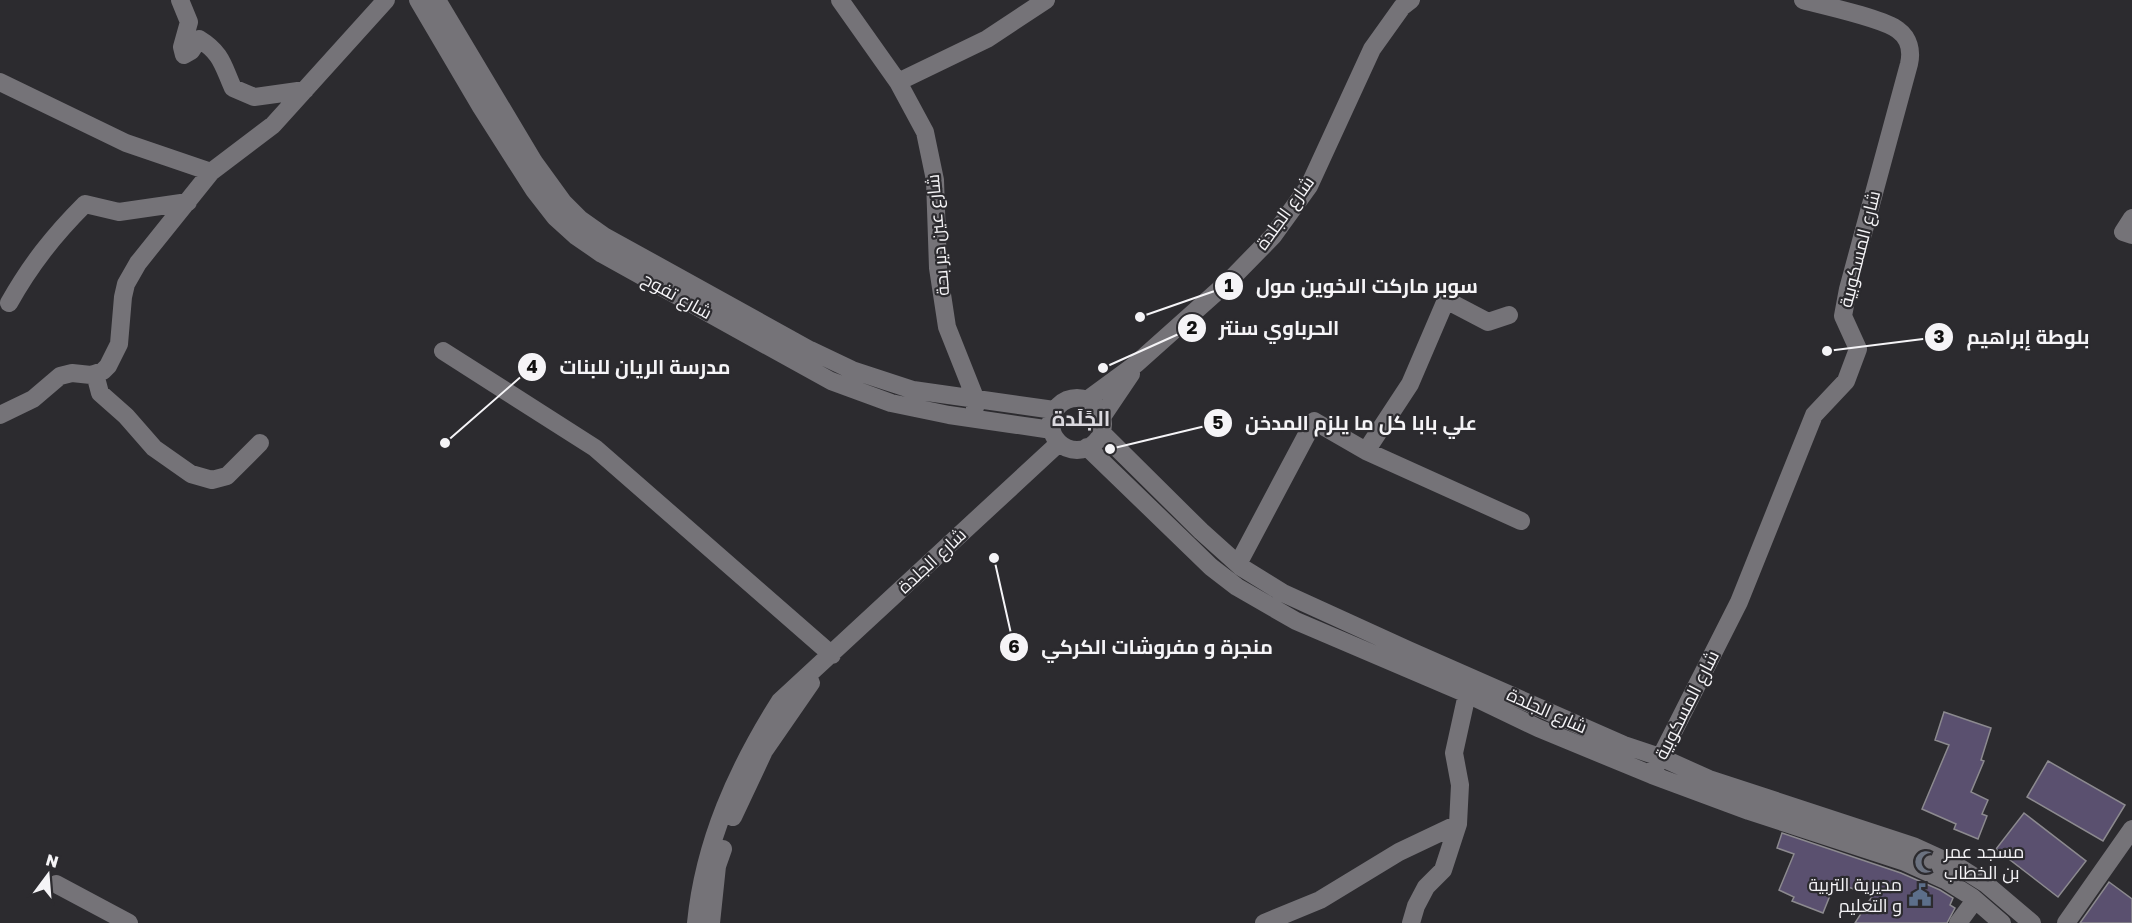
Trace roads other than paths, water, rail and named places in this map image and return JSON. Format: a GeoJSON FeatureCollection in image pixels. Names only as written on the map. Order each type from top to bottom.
{"type":"FeatureCollection","features":[{"type":"Feature","properties":{"kind":"street"},"geometry":{"type":"LineString","coordinates":[[180,0],[189,22],[182,47],[184,55],[191,51],[199,39],[218,54],[226,67],[233,88],[254,97],[305,90]]}},
{"type":"Feature","properties":{"kind":"street"},"geometry":{"type":"LineString","coordinates":[[0,415],[33,399],[60,376],[72,373],[95,374],[108,366],[119,344],[123,297],[132,272],[211,172],[273,125],[386,0]]}},
{"type":"Feature","properties":{"kind":"street","name":"شارع تفوح"},"geometry":{"type":"LineString","coordinates":[[418,0],[481,107],[534,190],[555,216],[576,236],[602,254],[831,381],[891,403],[1055,437]]}},
{"type":"Feature","properties":{"kind":"street"},"geometry":{"type":"LineString","coordinates":[[437,0],[534,162],[563,202],[580,219],[613,241],[810,350],[852,370],[913,390],[1054,410]]}},
{"type":"Feature","properties":{"kind":"street","name":"شارع عين دير بحة"},"geometry":{"type":"LineString","coordinates":[[840,0],[898,82],[925,132],[935,180],[938,268],[947,327],[976,400],[975,419]]}},
{"type":"Feature","properties":{"kind":"street"},"geometry":{"type":"LineString","coordinates":[[898,82],[987,39],[1046,0]]}},
{"type":"Feature","properties":{"kind":"street","name":"شارع الجلدة"},"geometry":{"type":"LineString","coordinates":[[1137,364],[1230,280],[1273,236],[1309,186],[1372,49],[1402,8],[1412,0]]}},
{"type":"Feature","properties":{"kind":"street","name":"شارع المسكوبية"},"geometry":{"type":"LineString","coordinates":[[1652,775],[1739,602],[1814,415],[1846,381],[1858,349],[1843,316],[1848,288],[1909,64],[1909,47],[1905,37],[1892,26],[1803,0]]}},
{"type":"Feature","properties":{"kind":"street"},"geometry":{"type":"LineString","coordinates":[[0,82],[126,143],[211,172]]}},
{"type":"Feature","properties":{"kind":"street"},"geometry":{"type":"LineString","coordinates":[[9,303],[26,274],[58,231],[86,204],[119,212],[188,202]]}},
{"type":"Feature","properties":{"kind":"street"},"geometry":{"type":"LineString","coordinates":[[2132,218],[2123,232],[2132,235]]}},
{"type":"Feature","properties":{"kind":"street"},"geometry":{"type":"LineString","coordinates":[[1366,451],[1410,384],[1446,300],[1488,322],[1509,315]]}},
{"type":"Feature","properties":{"kind":"street"},"geometry":{"type":"LineString","coordinates":[[443,351],[596,448],[832,655]]}},
{"type":"Feature","properties":{"kind":"street"},"geometry":{"type":"LineString","coordinates":[[1087,400],[1137,364]]}},
{"type":"Feature","properties":{"kind":"street"},"geometry":{"type":"LineString","coordinates":[[1101,425],[1098,409],[1087,400],[1070,399],[1058,405],[1052,416],[1055,437],[1073,449],[1087,447],[1094,443],[1101,425],[1137,364]]}},
{"type":"Feature","properties":{"kind":"street"},"geometry":{"type":"LineString","coordinates":[[95,374],[100,393],[126,416],[154,448],[191,474],[212,480],[227,476],[260,443]]}},
{"type":"Feature","properties":{"kind":"street"},"geometry":{"type":"LineString","coordinates":[[1238,564],[1314,422],[1366,451],[1521,521]]}},
{"type":"Feature","properties":{"kind":"street","name":"شارع الجلدة"},"geometry":{"type":"LineString","coordinates":[[1101,425],[1201,531],[1238,564],[1283,593],[1624,744],[1709,779],[1913,846],[1959,867],[1986,884],[2032,923]]}},
{"type":"Feature","properties":{"kind":"street","name":"شارع الجلدة"},"geometry":{"type":"LineString","coordinates":[[696,923],[698,898],[721,816],[739,772],[780,701],[832,655],[1055,437]]}},
{"type":"Feature","properties":{"kind":"street","name":"شارع الجلدة"},"geometry":{"type":"LineString","coordinates":[[1087,447],[1210,567],[1296,621],[1467,694],[1538,728],[1652,775],[1749,811],[1905,862],[1945,880],[1975,900],[2002,923]]}},
{"type":"Feature","properties":{"kind":"street","name":"شارع الجلدة"},"geometry":{"type":"LineString","coordinates":[[711,923],[717,866],[731,819],[764,751],[832,655]]}},
{"type":"Feature","properties":{"kind":"street"},"geometry":{"type":"LineString","coordinates":[[1411,923],[1416,906],[1426,887],[1443,870],[1458,825],[1460,785],[1454,753],[1467,694],[1466,675]]}},
{"type":"Feature","properties":{"kind":"street"},"geometry":{"type":"LineString","coordinates":[[1264,923],[1320,900],[1399,852],[1458,825]]}},
{"type":"Feature","properties":{"kind":"street"},"geometry":{"type":"LineString","coordinates":[[2066,923],[2132,829]]}},
{"type":"Feature","properties":{"kind":"street"},"geometry":{"type":"LineString","coordinates":[[56,884],[129,923]]}},
{"type":"Feature","properties":{"kind":"street"},"geometry":{"type":"LineString","coordinates":[[1958,923],[1975,900]]}},
{"type":"Feature","properties":{"kind":"place","name":"سوبر ماركت الاخوين مول"},"geometry":{"type":"Point","coordinates":[1140,317]}},
{"type":"Feature","properties":{"kind":"place","name":"بلوطة إبراهيم"},"geometry":{"type":"Point","coordinates":[1827,351]}},
{"type":"Feature","properties":{"kind":"place","name":"الحرباوي سنتر"},"geometry":{"type":"Point","coordinates":[1103,368]}},
{"type":"Feature","properties":{"kind":"place","name":"مدرسة الريان للبنات"},"geometry":{"type":"Point","coordinates":[445,443]}},
{"type":"Feature","properties":{"kind":"place","name":"علي بابا كل ما يلزم المدخن"},"geometry":{"type":"Point","coordinates":[1110,449]}},
{"type":"Feature","properties":{"kind":"place","name":"منجرة و مفروشات الكركي"},"geometry":{"type":"Point","coordinates":[994,558]}},
{"type":"Feature","properties":{"kind":"place","name":"مسجد عمر بن الخطاب"},"geometry":{"type":"Point","coordinates":[1926,862]}},
{"type":"Feature","properties":{"kind":"place","name":"مديرية التربية و التعليم"},"geometry":{"type":"Point","coordinates":[1920,895]}},
{"type":"Feature","properties":{"kind":"district","name":"الجًلَدة"},"geometry":{"type":"Point","coordinates":[1081,419]}}]}
